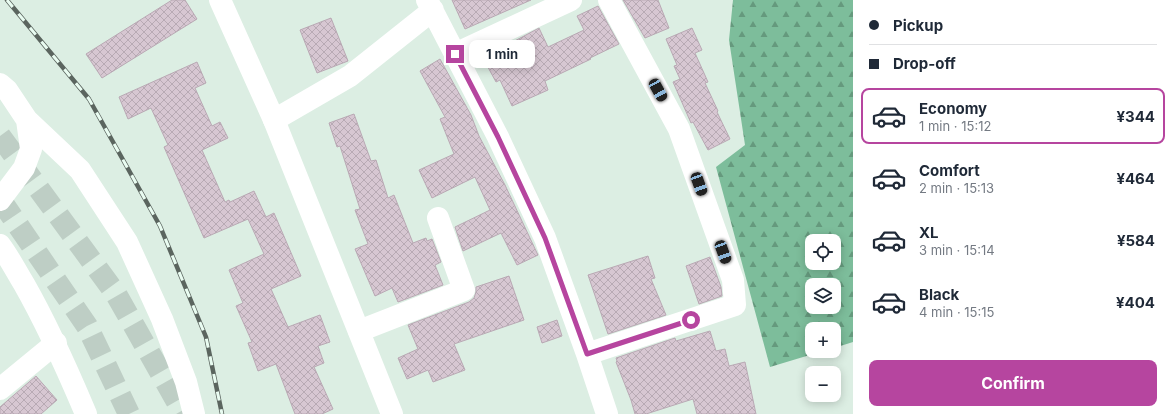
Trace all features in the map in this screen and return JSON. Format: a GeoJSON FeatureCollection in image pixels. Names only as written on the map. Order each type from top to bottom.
{"type":"FeatureCollection","features":[{"type":"Feature","properties":{"kind":"street"},"geometry":{"type":"LineString","coordinates":[[220,0],[274,120],[392,414]]}},
{"type":"Feature","properties":{"kind":"street"},"geometry":{"type":"LineString","coordinates":[[455,54],[571,0]]}},
{"type":"Feature","properties":{"kind":"street"},"geometry":{"type":"LineString","coordinates":[[587,354],[735,305],[733,280],[679,129],[608,0]]}},
{"type":"Feature","properties":{"kind":"street"},"geometry":{"type":"LineString","coordinates":[[274,120],[350,76],[430,5],[498,137],[545,238],[607,414]]}},
{"type":"Feature","properties":{"kind":"street"},"geometry":{"type":"LineString","coordinates":[[0,84],[7,90],[27,120],[80,170],[127,242],[162,319],[186,382],[194,414]]}},
{"type":"Feature","properties":{"kind":"street"},"geometry":{"type":"LineString","coordinates":[[0,200],[24,168],[31,149],[27,120]]}},
{"type":"Feature","properties":{"kind":"street"},"geometry":{"type":"LineString","coordinates":[[359,331],[464,290],[438,218]]}},
{"type":"Feature","properties":{"kind":"street"},"geometry":{"type":"LineString","coordinates":[[2,253],[31,296],[56,343],[86,414]]}},
{"type":"Feature","properties":{"kind":"street"},"geometry":{"type":"LineString","coordinates":[[0,389],[56,343]]}},
{"type":"Feature","properties":{"kind":"green space"},"geometry":{"type":"Polygon","coordinates":[[[733,0],[853,0],[853,342],[841,346],[841,322],[805,322],[805,356],[770,367],[716,167],[745,145],[729,40],[733,0]]]}},
{"type":"Feature","properties":{"kind":"building"},"geometry":{"type":"Polygon","coordinates":[[[172,0],[185,0],[197,19],[102,78],[86,54],[172,0]]]}},
{"type":"Feature","properties":{"kind":"building"},"geometry":{"type":"Polygon","coordinates":[[[452,0],[531,0],[465,29],[452,0]]]}},
{"type":"Feature","properties":{"kind":"building"},"geometry":{"type":"Polygon","coordinates":[[[623,0],[658,0],[669,28],[645,38],[623,0]]]}},
{"type":"Feature","properties":{"kind":"building"},"geometry":{"type":"Polygon","coordinates":[[[598,6],[619,44],[545,81],[548,90],[512,106],[500,80],[496,82],[483,58],[539,28],[548,47],[584,30],[577,16],[598,6]]]}},
{"type":"Feature","properties":{"kind":"building"},"geometry":{"type":"Polygon","coordinates":[[[331,18],[348,61],[317,73],[300,30],[331,18]]]}},
{"type":"Feature","properties":{"kind":"building"},"geometry":{"type":"Polygon","coordinates":[[[692,28],[702,50],[695,53],[708,82],[705,83],[730,139],[708,150],[693,122],[691,123],[673,82],[680,79],[674,66],[677,65],[666,39],[692,28]]]}},
{"type":"Feature","properties":{"kind":"building"},"geometry":{"type":"Polygon","coordinates":[[[440,59],[471,115],[479,136],[505,185],[538,255],[517,265],[501,233],[463,251],[455,227],[490,210],[475,177],[432,198],[419,170],[454,154],[440,119],[445,117],[420,71],[440,59]]]}},
{"type":"Feature","properties":{"kind":"building"},"geometry":{"type":"Polygon","coordinates":[[[197,62],[206,83],[195,88],[212,126],[220,122],[228,138],[202,150],[225,202],[229,200],[230,202],[254,191],[266,217],[274,213],[301,276],[271,289],[288,327],[320,315],[330,342],[318,346],[324,363],[314,367],[333,409],[322,414],[295,414],[276,364],[258,371],[248,343],[252,342],[236,306],[243,303],[229,270],[264,254],[248,219],[204,238],[164,147],[168,145],[151,108],[128,119],[119,97],[197,62]]]}},
{"type":"Feature","properties":{"kind":"building"},"geometry":{"type":"Polygon","coordinates":[[[354,114],[371,161],[376,160],[388,198],[394,195],[413,243],[426,238],[427,241],[432,239],[441,262],[435,265],[443,285],[398,302],[392,288],[375,296],[355,249],[368,244],[355,210],[360,209],[340,146],[337,147],[329,123],[354,114]]]}},
{"type":"Feature","properties":{"kind":"building"},"geometry":{"type":"Polygon","coordinates":[[[648,256],[655,278],[651,279],[666,315],[608,334],[588,275],[648,256]]]}},
{"type":"Feature","properties":{"kind":"building"},"geometry":{"type":"Polygon","coordinates":[[[710,257],[721,287],[722,296],[699,304],[686,266],[710,257]]]}},
{"type":"Feature","properties":{"kind":"building"},"geometry":{"type":"Polygon","coordinates":[[[509,276],[524,320],[454,344],[465,370],[433,382],[428,370],[407,379],[398,358],[418,349],[408,325],[469,302],[474,298],[476,287],[509,276]]]}},
{"type":"Feature","properties":{"kind":"building"},"geometry":{"type":"Polygon","coordinates":[[[557,320],[562,336],[542,343],[537,327],[557,320]]]}},
{"type":"Feature","properties":{"kind":"building"},"geometry":{"type":"Polygon","coordinates":[[[710,331],[716,351],[725,349],[729,366],[745,362],[756,414],[697,414],[693,399],[646,414],[635,414],[616,362],[616,358],[675,338],[676,341],[710,331]]]}},
{"type":"Feature","properties":{"kind":"building"},"geometry":{"type":"Polygon","coordinates":[[[36,376],[57,400],[41,414],[0,414],[0,407],[36,376]]]}},
{"type":"Feature","properties":{"kind":"tunnel"},"geometry":{"type":"LineString","coordinates":[[0,136],[116,294],[184,414]]}},
{"type":"Feature","properties":{"kind":"tunnel"},"geometry":{"type":"LineString","coordinates":[[0,199],[87,326],[129,414]]}},
{"type":"Feature","properties":{"kind":"railway"},"geometry":{"type":"LineString","coordinates":[[7,0],[89,99],[160,226],[206,337],[222,414]]}},
{"type":"Feature","properties":{"kind":"route"},"geometry":{"type":"LineString","coordinates":[[455,54],[498,137],[545,238],[587,354],[691,320]]}}]}
